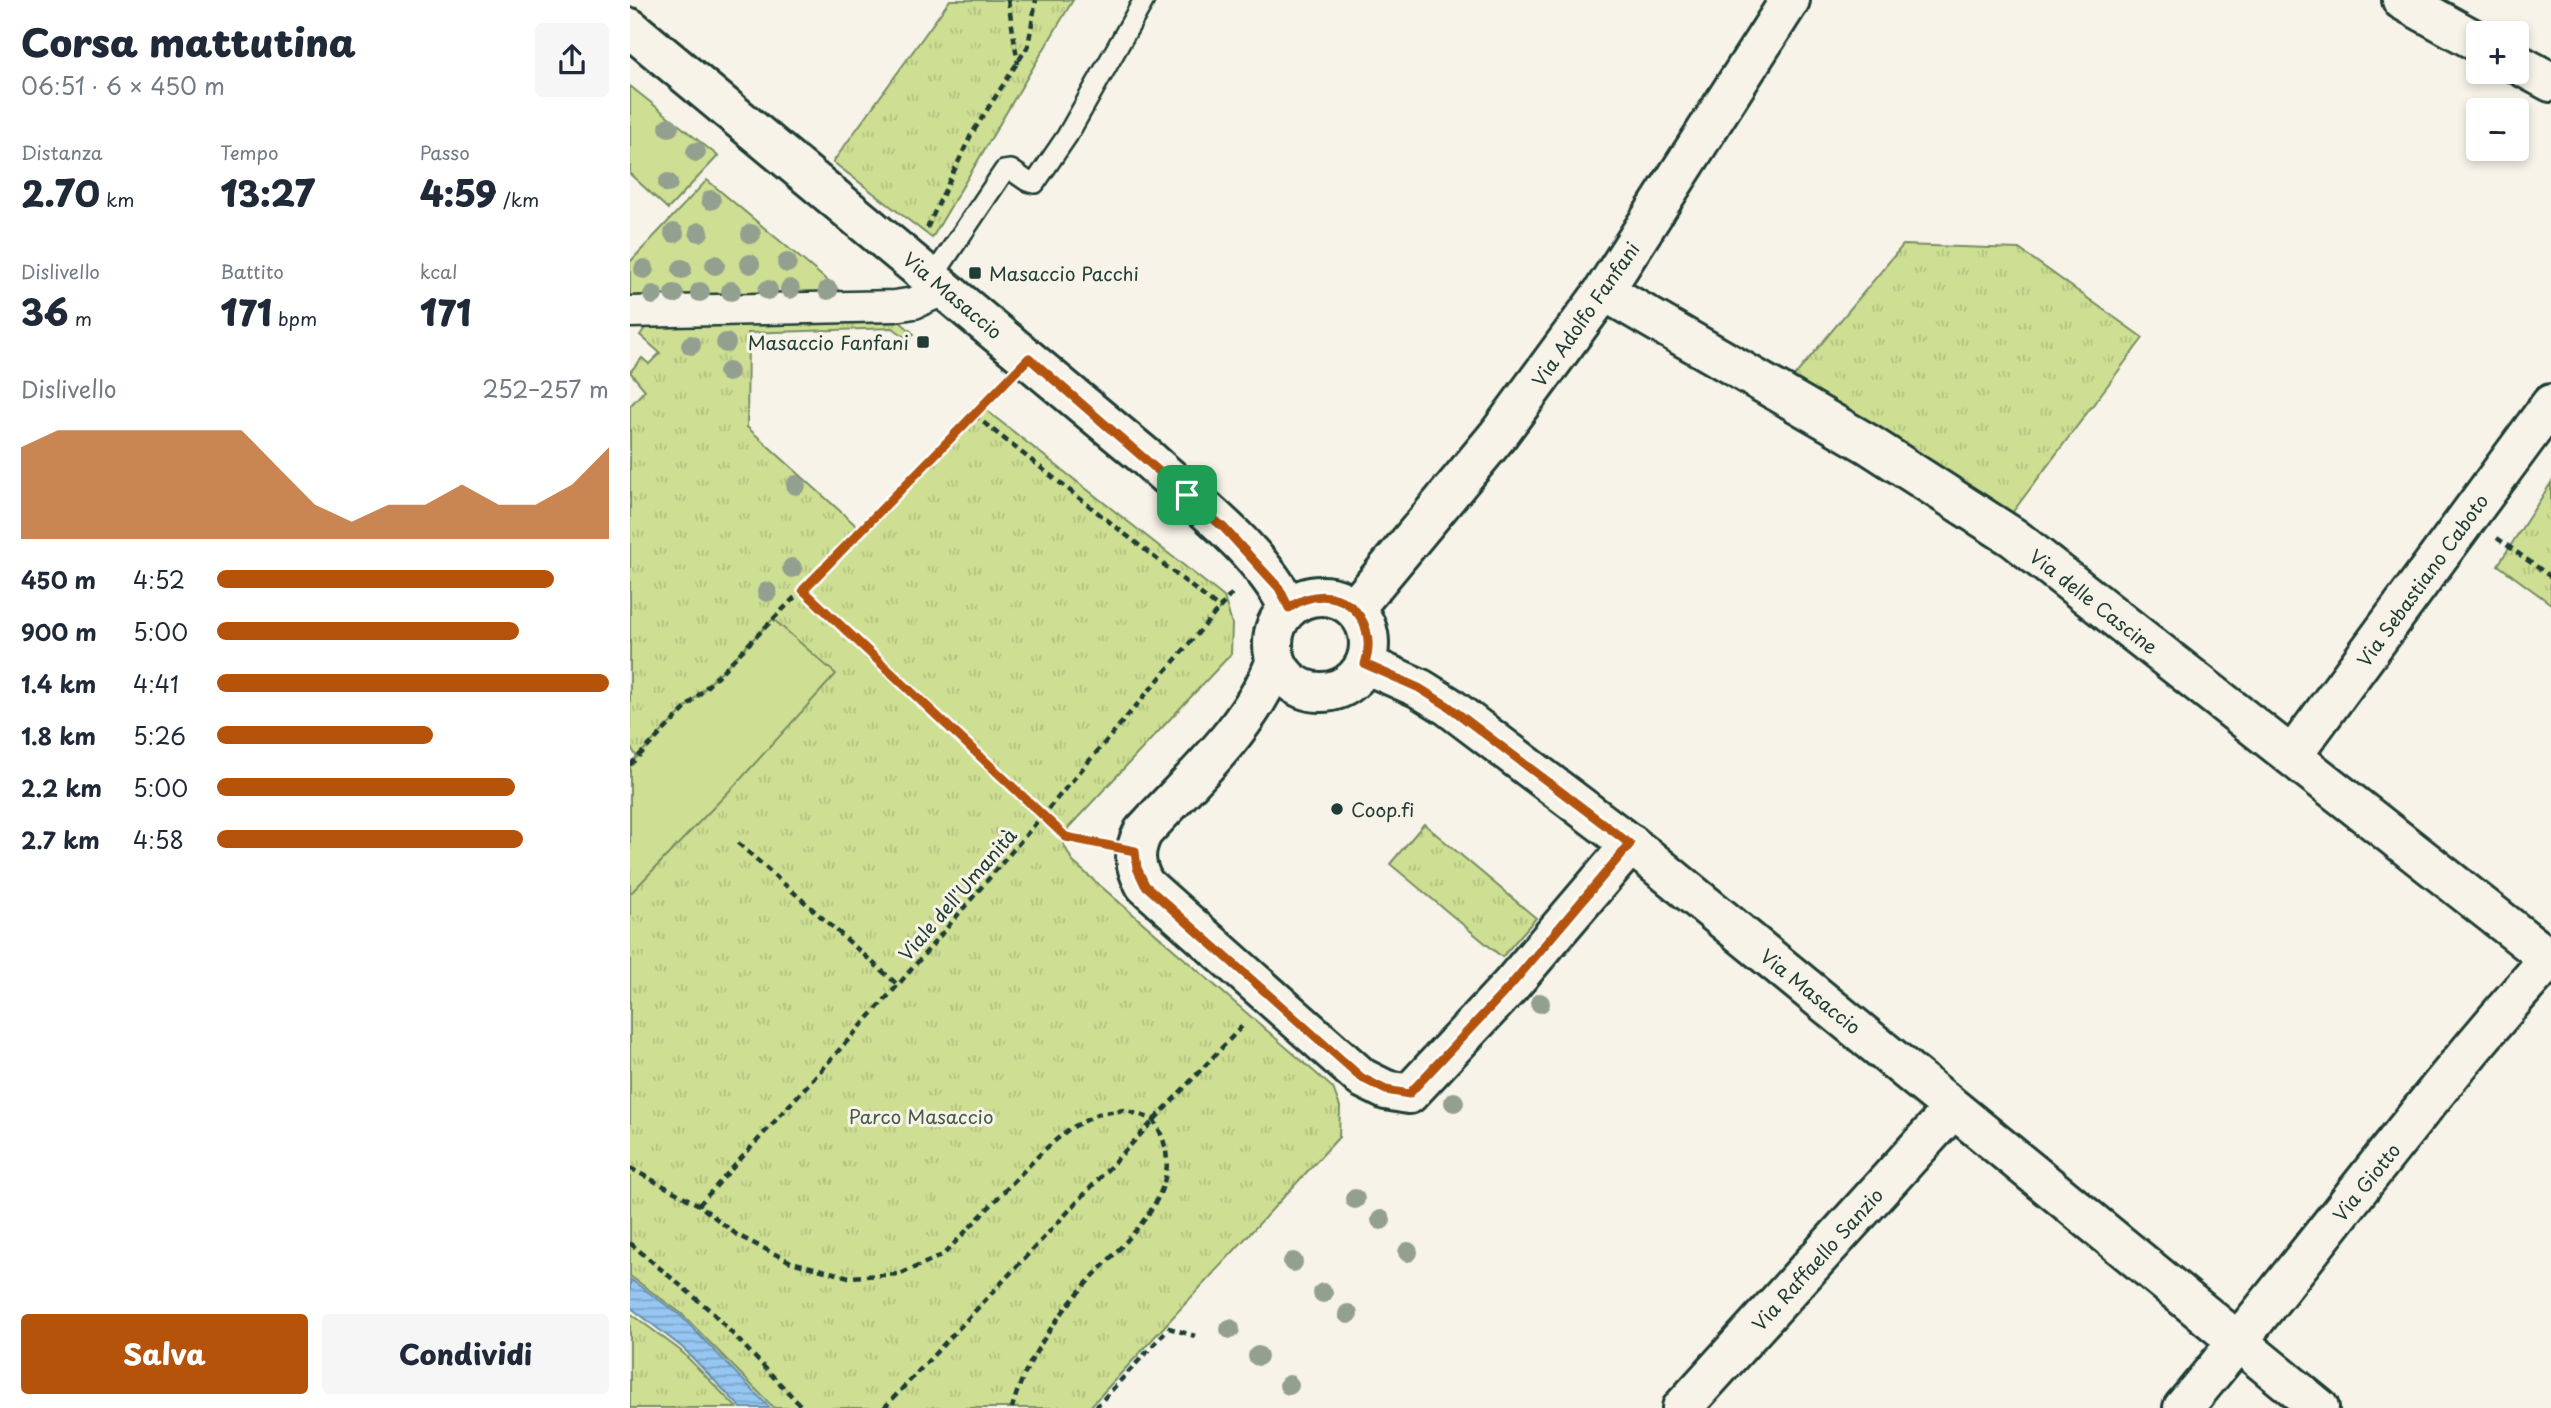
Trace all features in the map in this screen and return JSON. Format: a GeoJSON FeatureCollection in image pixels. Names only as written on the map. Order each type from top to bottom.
{"type":"FeatureCollection","features":[{"type":"Feature","properties":{"kind":"street","name":"Via Adolfo Fanfani"},"geometry":{"type":"LineString","coordinates":[[1354,609],[1498,435],[1604,291],[1790,0]]}},
{"type":"Feature","properties":{"kind":"street"},"geometry":{"type":"LineString","coordinates":[[2402,0],[2466,35]]}},
{"type":"Feature","properties":{"kind":"street","name":"Via Masaccio"},"geometry":{"type":"LineString","coordinates":[[630,28],[1147,458],[1224,528],[1279,588],[1289,608]]}},
{"type":"Feature","properties":{"kind":"street"},"geometry":{"type":"LineString","coordinates":[[2529,70],[2551,82]]}},
{"type":"Feature","properties":{"kind":"street"},"geometry":{"type":"LineString","coordinates":[[630,312],[895,306],[914,303],[930,276]]}},
{"type":"Feature","properties":{"kind":"street","name":"Via delle Cascine"},"geometry":{"type":"LineString","coordinates":[[1604,291],[1868,444],[2014,538],[2551,958]]}},
{"type":"Feature","properties":{"kind":"street","name":"Via Sebastiano Caboto"},"geometry":{"type":"LineString","coordinates":[[2292,756],[2551,404]]}},
{"type":"Feature","properties":{"kind":"street"},"geometry":{"type":"LineString","coordinates":[[1276,660],[1289,679],[1299,687],[1325,692],[1349,684],[1365,664],[1370,640],[1354,609],[1334,598],[1320,596],[1303,600],[1289,608],[1282,615],[1275,634],[1276,660],[1268,682],[1253,707],[1143,832],[1135,851],[1137,868],[1145,885],[1362,1078],[1386,1090],[1409,1094],[1511,985],[1630,844]]}},
{"type":"Feature","properties":{"kind":"street","name":"Via Masaccio"},"geometry":{"type":"LineString","coordinates":[[1365,664],[1419,688],[1448,706],[1630,844],[2319,1408]]}},
{"type":"Feature","properties":{"kind":"street","name":"Via Giotto"},"geometry":{"type":"LineString","coordinates":[[2183,1408],[2240,1342],[2481,1037],[2551,958]]}},
{"type":"Feature","properties":{"kind":"street","name":"Via Raffaello Sanzio"},"geometry":{"type":"LineString","coordinates":[[1682,1408],[1952,1110]]}},
{"type":"Feature","properties":{"kind":"lane"},"geometry":{"type":"LineString","coordinates":[[930,276],[1004,171],[1011,170],[1035,183],[1067,136],[1144,0]]}},
{"type":"Feature","properties":{"kind":"path"},"geometry":{"type":"LineString","coordinates":[[1008,0],[1018,64]]}},
{"type":"Feature","properties":{"kind":"path"},"geometry":{"type":"LineString","coordinates":[[930,276],[971,135],[1018,64],[1034,27],[1037,0]]}},
{"type":"Feature","properties":{"kind":"path"},"geometry":{"type":"LineString","coordinates":[[630,765],[1029,358]]}},
{"type":"Feature","properties":{"kind":"path"},"geometry":{"type":"LineString","coordinates":[[974,415],[1220,609]]}},
{"type":"Feature","properties":{"kind":"path"},"geometry":{"type":"LineString","coordinates":[[2468,517],[2551,577]]}},
{"type":"Feature","properties":{"kind":"path","name":"Viale dell'Umanità"},"geometry":{"type":"LineString","coordinates":[[699,1205],[898,985],[1257,563]]}},
{"type":"Feature","properties":{"kind":"path"},"geometry":{"type":"LineString","coordinates":[[803,590],[1066,837],[1135,851]]}},
{"type":"Feature","properties":{"kind":"path"},"geometry":{"type":"LineString","coordinates":[[738,842],[898,985]]}},
{"type":"Feature","properties":{"kind":"path"},"geometry":{"type":"LineString","coordinates":[[884,1408],[1270,996]]}},
{"type":"Feature","properties":{"kind":"path"},"geometry":{"type":"LineString","coordinates":[[630,1167],[699,1205],[737,1235],[792,1262],[849,1277],[900,1274],[943,1255],[1043,1151],[1069,1129],[1098,1114],[1124,1110],[1153,1119],[1164,1137],[1167,1157],[1164,1181],[1157,1203],[1079,1292],[1053,1328],[1029,1367],[1012,1408]]}},
{"type":"Feature","properties":{"kind":"path"},"geometry":{"type":"LineString","coordinates":[[630,1243],[712,1312],[803,1408]]}},
{"type":"Feature","properties":{"kind":"path"},"geometry":{"type":"LineString","coordinates":[[1095,1408],[1168,1328],[1195,1336]]}},
{"type":"Feature","properties":{"kind":"green space"},"geometry":{"type":"Polygon","coordinates":[[[950,0],[1073,0],[932,238],[833,162],[950,0]]]}},
{"type":"Feature","properties":{"kind":"green space"},"geometry":{"type":"Polygon","coordinates":[[[630,86],[718,156],[668,209],[630,174],[630,86]]]}},
{"type":"Feature","properties":{"kind":"green space"},"geometry":{"type":"Polygon","coordinates":[[[707,180],[841,292],[630,301],[630,262],[707,180]]]}},
{"type":"Feature","properties":{"kind":"green space"},"geometry":{"type":"Polygon","coordinates":[[[1903,245],[2019,249],[2143,338],[2012,513],[1787,385],[1903,245]]]}},
{"type":"Feature","properties":{"kind":"green space","name":"Parco Masaccio"},"geometry":{"type":"Polygon","coordinates":[[[898,320],[914,334],[909,340],[893,328],[748,333],[747,427],[861,530],[982,407],[1224,597],[1232,624],[1231,654],[1068,828],[1064,845],[1073,862],[1333,1088],[1340,1107],[1339,1137],[1089,1408],[774,1408],[682,1314],[630,1276],[630,764],[637,757],[630,746],[630,406],[645,390],[630,372],[642,358],[649,364],[660,353],[640,335],[648,324],[898,320]]]}},
{"type":"Feature","properties":{"kind":"green space"},"geometry":{"type":"Polygon","coordinates":[[[2551,483],[2551,604],[2498,565],[2551,483]]]}},
{"type":"Feature","properties":{"kind":"green space"},"geometry":{"type":"Polygon","coordinates":[[[773,619],[836,674],[738,782],[630,894],[630,764],[773,619]]]}},
{"type":"Feature","properties":{"kind":"green space"},"geometry":{"type":"Polygon","coordinates":[[[1424,824],[1536,918],[1502,957],[1390,864],[1424,824]]]}},
{"type":"Feature","properties":{"kind":"green space"},"geometry":{"type":"Polygon","coordinates":[[[630,1313],[681,1351],[737,1408],[630,1408],[630,1313]]]}},
{"type":"Feature","properties":{"kind":"water"},"geometry":{"type":"Polygon","coordinates":[[[630,1279],[680,1315],[770,1408],[741,1408],[683,1348],[630,1307],[630,1279]]]}},
{"type":"Feature","properties":{"kind":"place","name":"Masaccio Pacchi"},"geometry":{"type":"Point","coordinates":[975,273]}},
{"type":"Feature","properties":{"kind":"place","name":"Masaccio Fanfani"},"geometry":{"type":"Point","coordinates":[923,342]}},
{"type":"Feature","properties":{"kind":"place","name":"Coop.fi"},"geometry":{"type":"Point","coordinates":[1337,809]}},
{"type":"Feature","properties":{"kind":"route"},"geometry":{"type":"LineString","coordinates":[[1029,358],[1187,495],[1224,528],[1257,563],[1279,588],[1289,608],[1310,597],[1320,596],[1334,598],[1354,609],[1360,616],[1370,640],[1365,664],[1419,688],[1448,706],[1630,844],[1511,985],[1409,1094],[1386,1090],[1362,1078],[1145,885],[1137,868],[1135,851],[1066,837],[803,590],[1029,358]]}}]}
